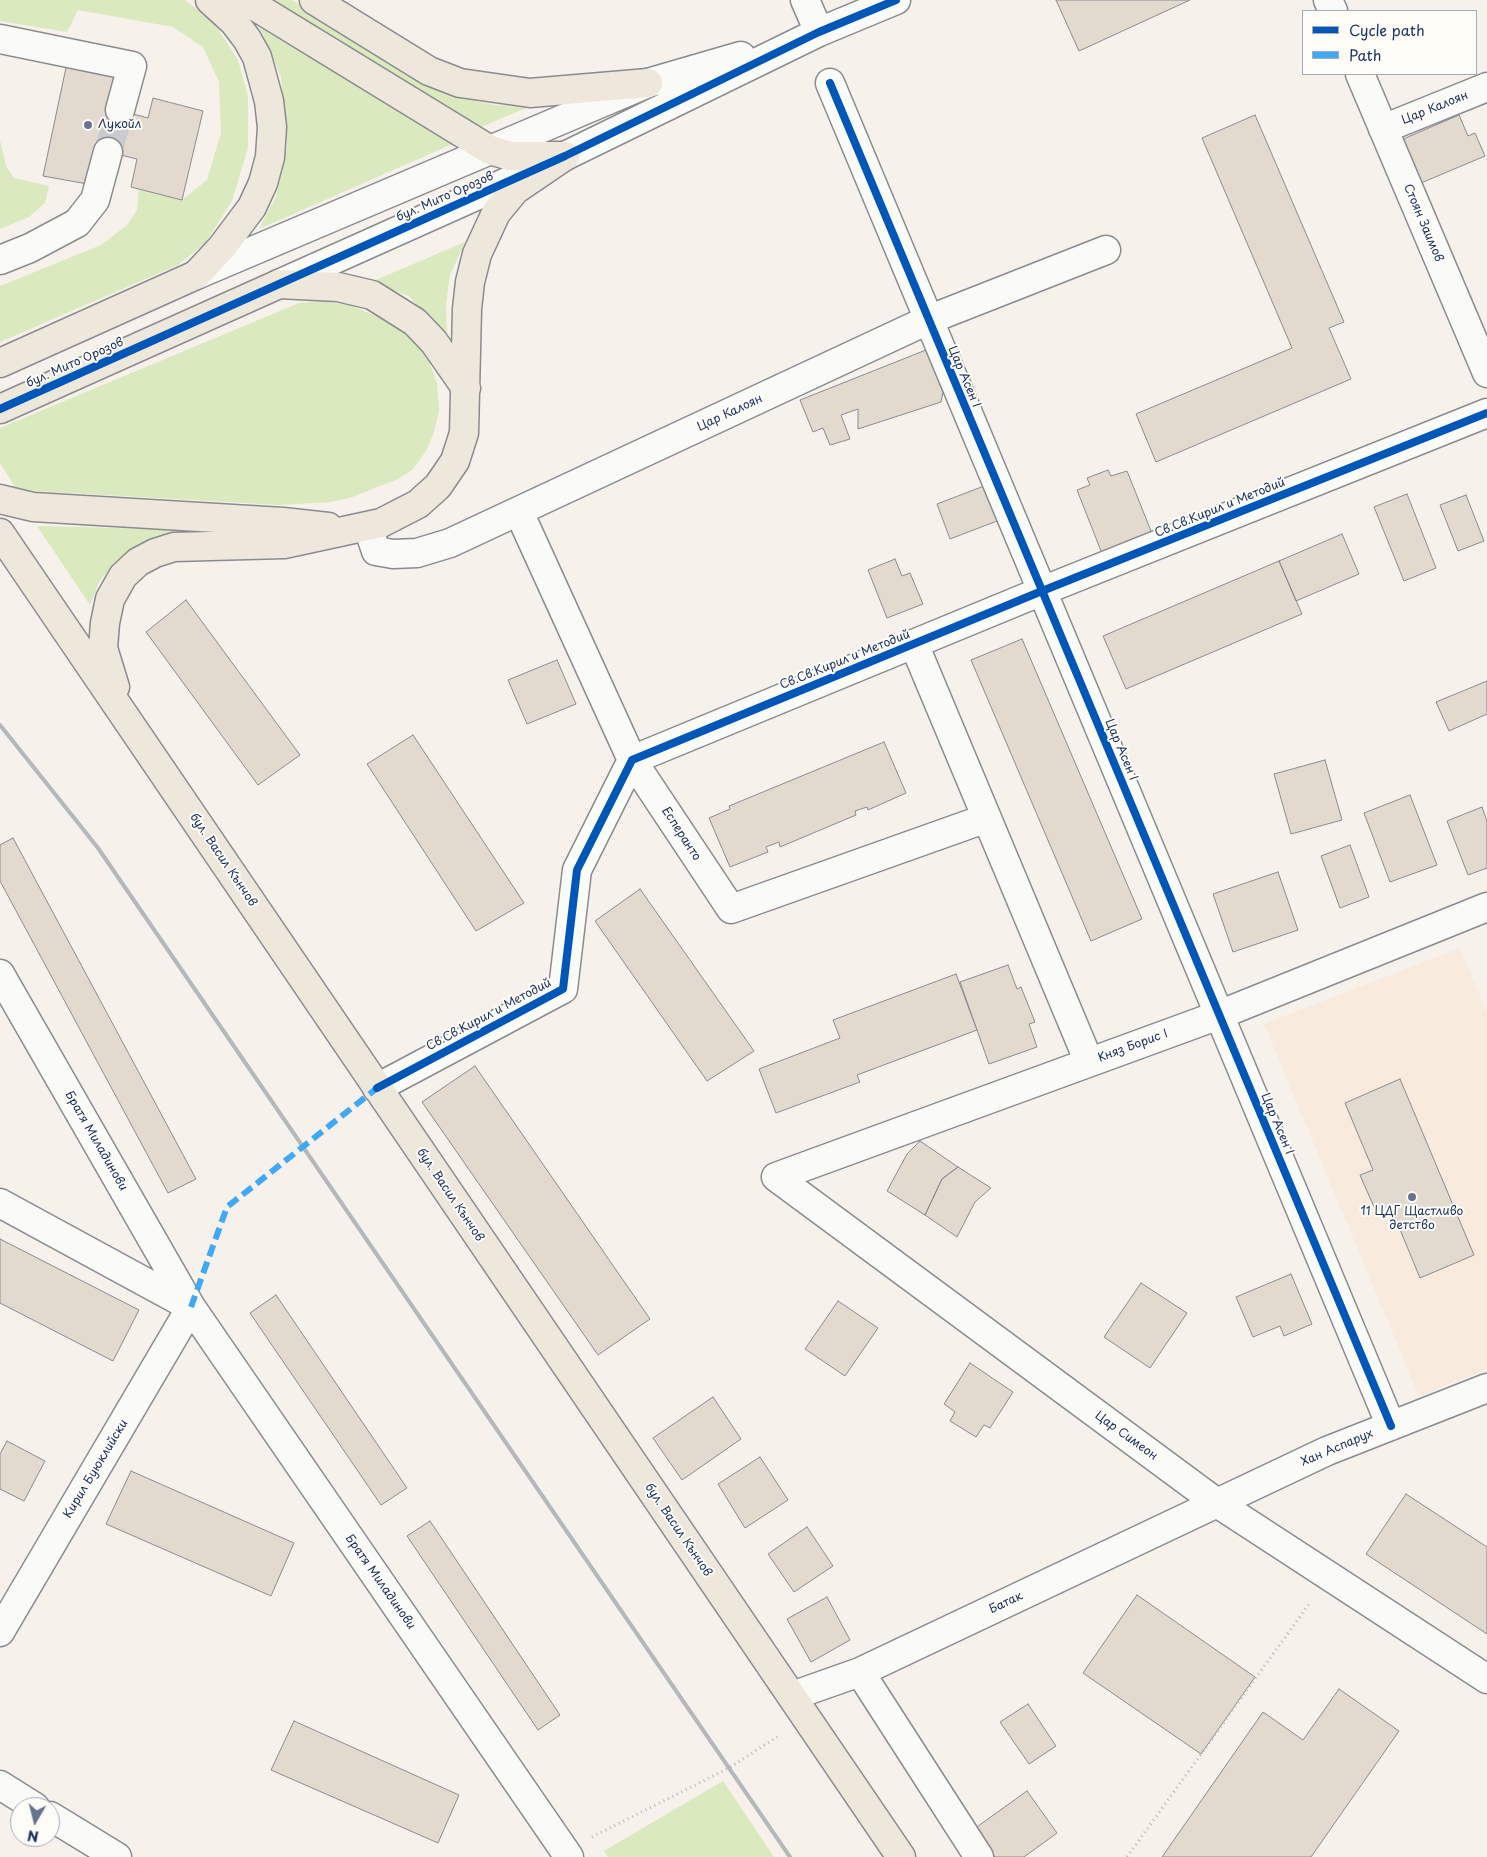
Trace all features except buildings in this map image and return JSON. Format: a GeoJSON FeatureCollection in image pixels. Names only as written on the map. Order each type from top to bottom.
{"type":"FeatureCollection","features":[{"type":"Feature","properties":{"kind":"main road"},"geometry":{"type":"LineString","coordinates":[[196,275],[222,247],[252,207],[263,183],[272,127],[269,101],[257,57],[234,22],[210,0]]}},
{"type":"Feature","properties":{"kind":"main road"},"geometry":{"type":"LineString","coordinates":[[245,0],[490,150],[510,156],[565,156]]}},
{"type":"Feature","properties":{"kind":"main road"},"geometry":{"type":"LineString","coordinates":[[314,0],[429,71],[460,84],[530,93],[648,83]]}},
{"type":"Feature","properties":{"kind":"main road"},"geometry":{"type":"LineString","coordinates":[[123,713],[103,648],[105,623],[110,599],[114,591],[123,576],[138,562],[155,553],[174,547],[284,544],[360,528],[392,519],[418,504],[438,486],[455,461],[464,433],[467,309],[470,282],[486,233],[496,213],[515,190],[565,156]]}},
{"type":"Feature","properties":{"kind":"main road","name":"бул. Мито Орозов"},"geometry":{"type":"LineString","coordinates":[[0,363],[196,275]]}},
{"type":"Feature","properties":{"kind":"main road"},"geometry":{"type":"LineString","coordinates":[[279,284],[338,287],[372,295],[415,322],[434,342],[466,388]]}},
{"type":"Feature","properties":{"kind":"main road","name":"бул. Мито Орозов"},"geometry":{"type":"LineString","coordinates":[[0,408],[279,284]]}},
{"type":"Feature","properties":{"kind":"main road"},"geometry":{"type":"LineString","coordinates":[[0,499],[32,507],[360,528]]}},
{"type":"Feature","properties":{"kind":"main road","name":"бул. Васил Кънчов"},"geometry":{"type":"LineString","coordinates":[[0,533],[901,1857]]}},
{"type":"Feature","properties":{"kind":"street"},"geometry":{"type":"LineString","coordinates":[[805,0],[819,32]]}},
{"type":"Feature","properties":{"kind":"street","name":"бул. Мито Орозов"},"geometry":{"type":"LineString","coordinates":[[279,284],[565,156],[819,32],[896,0]]}},
{"type":"Feature","properties":{"kind":"street","name":"бул. Мито Орозов"},"geometry":{"type":"LineString","coordinates":[[196,275],[648,83],[819,32]]}},
{"type":"Feature","properties":{"kind":"street"},"geometry":{"type":"LineString","coordinates":[[0,39],[132,66],[120,110]]}},
{"type":"Feature","properties":{"kind":"street","name":"Стоян Заимов"},"geometry":{"type":"LineString","coordinates":[[1360,75],[1487,373]]}},
{"type":"Feature","properties":{"kind":"street","name":"Цар Асен I"},"geometry":{"type":"LineString","coordinates":[[830,83],[1391,1426]]}},
{"type":"Feature","properties":{"kind":"street","name":"Цар Калоян"},"geometry":{"type":"LineString","coordinates":[[1383,129],[1487,86]]}},
{"type":"Feature","properties":{"kind":"street"},"geometry":{"type":"LineString","coordinates":[[0,260],[30,248],[77,224],[95,200],[108,152]]}},
{"type":"Feature","properties":{"kind":"street","name":"Цар Калоян"},"geometry":{"type":"LineString","coordinates":[[360,528],[376,551],[393,554],[416,553],[450,543],[928,320],[1106,250]]}},
{"type":"Feature","properties":{"kind":"street","name":"Св.Св.Кирил и Методий"},"geometry":{"type":"LineString","coordinates":[[378,1088],[563,989],[577,870],[632,760],[1487,413]]}},
{"type":"Feature","properties":{"kind":"street","name":"Есперанто"},"geometry":{"type":"LineString","coordinates":[[519,512],[632,760],[731,909],[987,818]]}},
{"type":"Feature","properties":{"kind":"street"},"geometry":{"type":"LineString","coordinates":[[914,644],[1090,1062]]}},
{"type":"Feature","properties":{"kind":"street","name":"Княз Борис I"},"geometry":{"type":"LineString","coordinates":[[776,1177],[1219,1015],[1487,907]]}},
{"type":"Feature","properties":{"kind":"street","name":"Братя Миладинови"},"geometry":{"type":"LineString","coordinates":[[0,974],[191,1307],[563,1855]]}},
{"type":"Feature","properties":{"kind":"street","name":"Цар Симеон"},"geometry":{"type":"LineString","coordinates":[[776,1177],[1217,1503],[1487,1679]]}},
{"type":"Feature","properties":{"kind":"street","name":"Братя Миладинови"},"geometry":{"type":"LineString","coordinates":[[0,1203],[191,1307]]}},
{"type":"Feature","properties":{"kind":"street","name":"Кирил Буюклийски"},"geometry":{"type":"LineString","coordinates":[[0,1632],[191,1307]]}},
{"type":"Feature","properties":{"kind":"street","name":"Хан Аспарух"},"geometry":{"type":"LineString","coordinates":[[1217,1503],[1328,1451],[1487,1388]]}},
{"type":"Feature","properties":{"kind":"street","name":"Батак"},"geometry":{"type":"LineString","coordinates":[[799,1707],[860,1672],[1217,1503]]}},
{"type":"Feature","properties":{"kind":"street"},"geometry":{"type":"LineString","coordinates":[[860,1672],[979,1857]]}},
{"type":"Feature","properties":{"kind":"street"},"geometry":{"type":"LineString","coordinates":[[0,1785],[20,1797]]}},
{"type":"Feature","properties":{"kind":"street"},"geometry":{"type":"LineString","coordinates":[[60,1822],[116,1857]]}},
{"type":"Feature","properties":{"kind":"path"},"geometry":{"type":"LineString","coordinates":[[1127,1857],[1308,1609],[1309,1604]]}},
{"type":"Feature","properties":{"kind":"path"},"geometry":{"type":"LineString","coordinates":[[563,1855],[729,1768],[799,1707]]}},
{"type":"Feature","properties":{"kind":"shaded area","name":"11 ЦДГ Щастливо детство"},"geometry":{"type":"Polygon","coordinates":[[[1460,948],[1487,1013],[1487,1369],[1419,1396],[1264,1024],[1460,948]]]}},
{"type":"Feature","properties":{"kind":"green space"},"geometry":{"type":"Polygon","coordinates":[[[0,0],[185,0],[214,23],[238,60],[248,97],[248,148],[232,201],[206,242],[178,265],[0,342],[0,286],[101,245],[127,225],[137,210],[139,189],[182,200],[207,180],[221,133],[219,82],[203,47],[173,27],[78,10],[67,32],[0,21],[0,0]]]}},
{"type":"Feature","properties":{"kind":"green space"},"geometry":{"type":"Polygon","coordinates":[[[270,0],[292,0],[395,65],[454,97],[495,105],[526,108],[481,127],[270,0]]]}},
{"type":"Feature","properties":{"kind":"green space"},"geometry":{"type":"Polygon","coordinates":[[[260,28],[455,143],[259,229],[276,197],[287,146],[281,77],[260,28]]]}},
{"type":"Feature","properties":{"kind":"green space"},"geometry":{"type":"Polygon","coordinates":[[[0,140],[6,166],[14,178],[49,186],[45,203],[29,217],[0,229],[0,140]]]}},
{"type":"Feature","properties":{"kind":"green space"},"geometry":{"type":"Polygon","coordinates":[[[465,242],[450,275],[446,304],[447,339],[409,296],[371,282],[465,242]]]}},
{"type":"Feature","properties":{"kind":"green space"},"geometry":{"type":"Polygon","coordinates":[[[321,301],[350,305],[396,325],[412,338],[429,361],[437,384],[439,411],[434,432],[426,451],[413,469],[398,479],[350,498],[330,502],[280,505],[17,490],[0,463],[0,428],[299,303],[321,301]]]}},
{"type":"Feature","properties":{"kind":"green space"},"geometry":{"type":"Polygon","coordinates":[[[37,526],[275,532],[274,538],[153,539],[132,549],[112,566],[99,582],[90,605],[37,526]]]}},
{"type":"Feature","properties":{"kind":"green space"},"geometry":{"type":"Polygon","coordinates":[[[723,1781],[774,1857],[608,1857],[604,1851],[723,1781]]]}},
{"type":"Feature","properties":{"kind":"tunnel"},"geometry":{"type":"LineString","coordinates":[[108,152],[120,110]]}},
{"type":"Feature","properties":{"kind":"railway"},"geometry":{"type":"LineString","coordinates":[[0,725],[98,848],[790,1857]]}},
{"type":"Feature","properties":{"kind":"marked path"},"geometry":{"type":"LineString","coordinates":[[191,1307],[227,1207],[377,1088]]}},
{"type":"Feature","properties":{"kind":"cycle path"},"geometry":{"type":"LineString","coordinates":[[0,409],[565,156],[819,32],[896,0]]}},
{"type":"Feature","properties":{"kind":"cycle path"},"geometry":{"type":"LineString","coordinates":[[830,83],[1391,1426]]}},
{"type":"Feature","properties":{"kind":"cycle path"},"geometry":{"type":"LineString","coordinates":[[377,1088],[563,989],[577,870],[632,760],[1042,591],[1487,413]]}},
{"type":"Feature","properties":{"kind":"place","name":"Лукойл"},"geometry":{"type":"Point","coordinates":[88,125]}},
{"type":"Feature","properties":{"kind":"place","name":"11 ЦДГ Щастливо детство"},"geometry":{"type":"Point","coordinates":[1412,1197]}}]}
